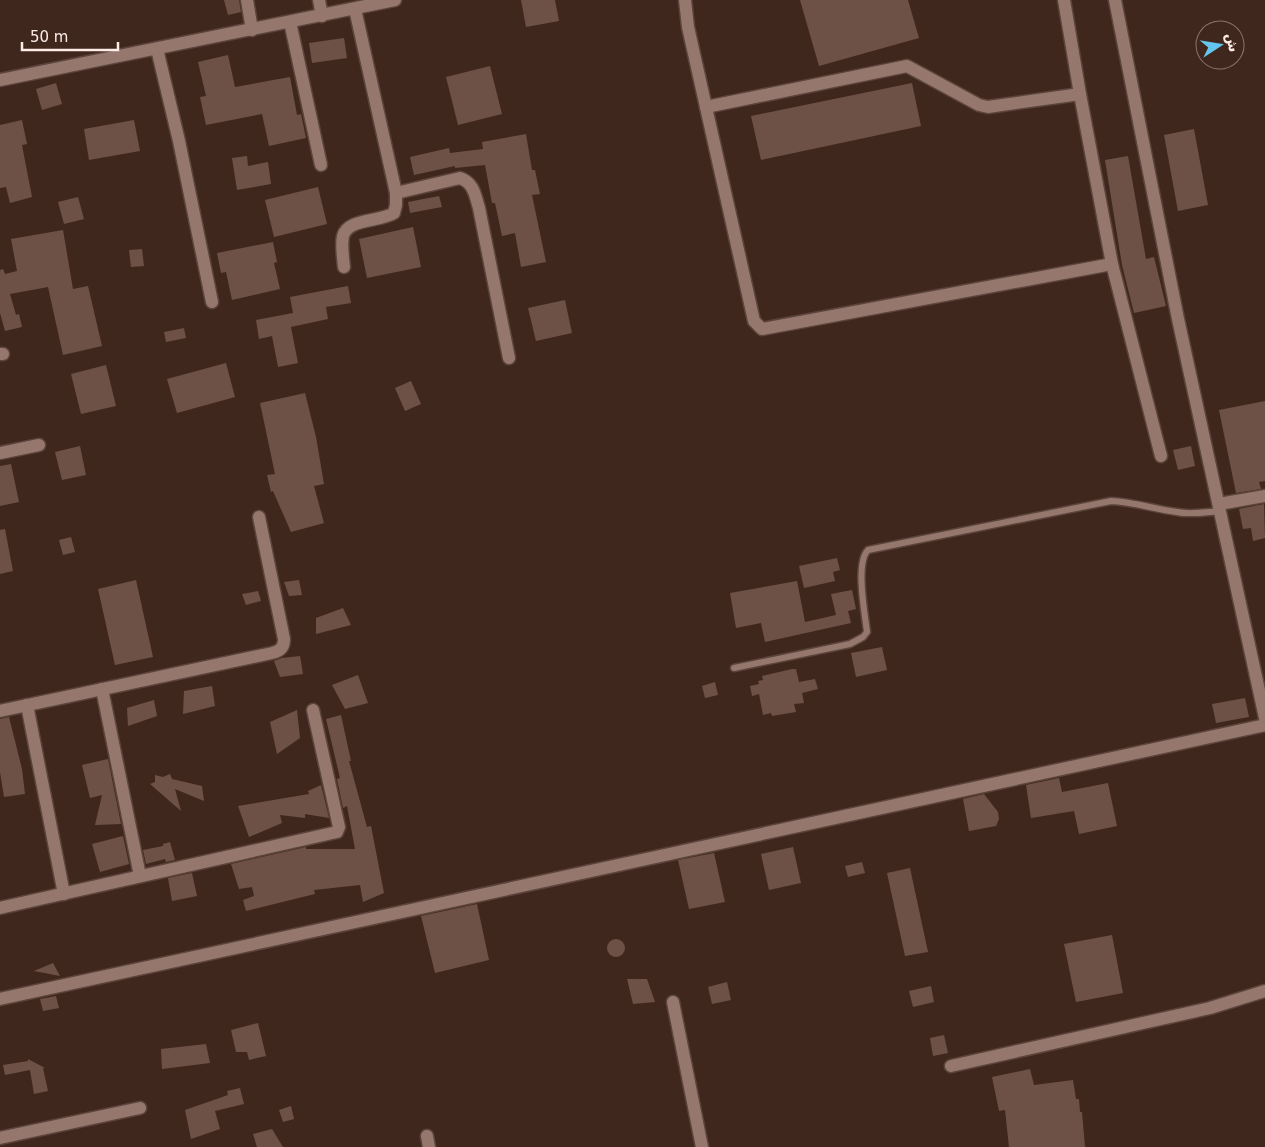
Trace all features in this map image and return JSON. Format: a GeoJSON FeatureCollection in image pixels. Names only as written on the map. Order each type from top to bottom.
{"type":"FeatureCollection","features":[{"type":"Feature","properties":{"kind":"street"},"geometry":{"type":"LineString","coordinates":[[247,0],[252,30]]}},
{"type":"Feature","properties":{"kind":"street"},"geometry":{"type":"LineString","coordinates":[[318,0],[322,16]]}},
{"type":"Feature","properties":{"kind":"street"},"geometry":{"type":"LineString","coordinates":[[0,80],[395,0]]}},
{"type":"Feature","properties":{"kind":"street"},"geometry":{"type":"LineString","coordinates":[[685,0],[688,28],[754,321],[762,329],[1112,264]]}},
{"type":"Feature","properties":{"kind":"street"},"geometry":{"type":"LineString","coordinates":[[1064,0],[1112,264],[1161,456]]}},
{"type":"Feature","properties":{"kind":"street"},"geometry":{"type":"LineString","coordinates":[[1115,0],[1178,320],[1265,718]]}},
{"type":"Feature","properties":{"kind":"street"},"geometry":{"type":"LineString","coordinates":[[344,267],[343,237],[346,229],[355,224],[388,217],[394,213],[396,204],[396,193],[355,9]]}},
{"type":"Feature","properties":{"kind":"street"},"geometry":{"type":"LineString","coordinates":[[290,22],[321,165]]}},
{"type":"Feature","properties":{"kind":"street"},"geometry":{"type":"LineString","coordinates":[[157,49],[179,141],[212,302]]}},
{"type":"Feature","properties":{"kind":"street"},"geometry":{"type":"LineString","coordinates":[[706,108],[907,66],[979,105],[988,107],[1080,94]]}},
{"type":"Feature","properties":{"kind":"street"},"geometry":{"type":"LineString","coordinates":[[396,193],[460,178],[467,181],[474,190],[509,358]]}},
{"type":"Feature","properties":{"kind":"street"},"geometry":{"type":"LineString","coordinates":[[0,453],[39,445]]}},
{"type":"Feature","properties":{"kind":"street"},"geometry":{"type":"LineString","coordinates":[[1219,507],[1265,496]]}},
{"type":"Feature","properties":{"kind":"street"},"geometry":{"type":"LineString","coordinates":[[0,711],[272,653],[282,649],[284,640],[258,517]]}},
{"type":"Feature","properties":{"kind":"street"},"geometry":{"type":"LineString","coordinates":[[102,689],[140,876]]}},
{"type":"Feature","properties":{"kind":"street"},"geometry":{"type":"LineString","coordinates":[[27,705],[64,894]]}},
{"type":"Feature","properties":{"kind":"street"},"geometry":{"type":"LineString","coordinates":[[0,908],[337,832],[339,827],[313,710]]}},
{"type":"Feature","properties":{"kind":"street"},"geometry":{"type":"LineString","coordinates":[[0,999],[1265,725]]}},
{"type":"Feature","properties":{"kind":"street"},"geometry":{"type":"LineString","coordinates":[[951,1066],[1210,1008],[1265,991]]}},
{"type":"Feature","properties":{"kind":"street"},"geometry":{"type":"LineString","coordinates":[[672,1002],[702,1147]]}},
{"type":"Feature","properties":{"kind":"street"},"geometry":{"type":"LineString","coordinates":[[0,1138],[140,1108]]}},
{"type":"Feature","properties":{"kind":"lane"},"geometry":{"type":"LineString","coordinates":[[734,668],[850,644],[864,638],[867,632],[862,570],[863,558],[868,550],[1111,501],[1141,504],[1187,514],[1219,507]]}},
{"type":"Feature","properties":{"kind":"building"},"geometry":{"type":"Polygon","coordinates":[[[224,0],[239,0],[241,12],[228,15],[224,0]]]}},
{"type":"Feature","properties":{"kind":"building"},"geometry":{"type":"Polygon","coordinates":[[[521,0],[555,0],[559,21],[526,27],[521,0]]]}},
{"type":"Feature","properties":{"kind":"building"},"geometry":{"type":"Polygon","coordinates":[[[800,0],[908,0],[919,38],[819,66],[800,0]]]}},
{"type":"Feature","properties":{"kind":"building"},"geometry":{"type":"Polygon","coordinates":[[[344,38],[347,58],[312,63],[309,43],[344,38]]]}},
{"type":"Feature","properties":{"kind":"building"},"geometry":{"type":"Polygon","coordinates":[[[228,55],[235,87],[290,77],[297,115],[301,114],[306,138],[269,146],[262,114],[206,125],[200,97],[206,96],[198,62],[228,55]]]}},
{"type":"Feature","properties":{"kind":"building"},"geometry":{"type":"Polygon","coordinates":[[[490,66],[502,114],[458,125],[446,77],[490,66]]]}},
{"type":"Feature","properties":{"kind":"building"},"geometry":{"type":"Polygon","coordinates":[[[56,83],[62,104],[42,110],[36,89],[56,83]]]}},
{"type":"Feature","properties":{"kind":"building"},"geometry":{"type":"Polygon","coordinates":[[[912,83],[921,126],[761,160],[751,116],[912,83]]]}},
{"type":"Feature","properties":{"kind":"building"},"geometry":{"type":"Polygon","coordinates":[[[22,120],[27,144],[22,145],[32,197],[10,203],[6,187],[0,188],[0,125],[22,120]]]}},
{"type":"Feature","properties":{"kind":"building"},"geometry":{"type":"Polygon","coordinates":[[[134,120],[140,151],[89,160],[84,129],[134,120]]]}},
{"type":"Feature","properties":{"kind":"building"},"geometry":{"type":"Polygon","coordinates":[[[1194,129],[1208,205],[1178,211],[1164,135],[1194,129]]]}},
{"type":"Feature","properties":{"kind":"building"},"geometry":{"type":"Polygon","coordinates":[[[526,134],[532,170],[535,170],[540,194],[532,195],[546,262],[521,267],[515,233],[502,236],[495,203],[492,203],[485,165],[455,168],[455,166],[414,175],[410,157],[449,148],[450,153],[483,149],[482,142],[526,134]]]}},
{"type":"Feature","properties":{"kind":"building"},"geometry":{"type":"Polygon","coordinates":[[[247,156],[248,166],[268,162],[271,184],[237,190],[232,158],[247,156]]]}},
{"type":"Feature","properties":{"kind":"building"},"geometry":{"type":"Polygon","coordinates":[[[1128,156],[1146,259],[1154,257],[1166,306],[1134,313],[1122,265],[1105,160],[1128,156]]]}},
{"type":"Feature","properties":{"kind":"building"},"geometry":{"type":"Polygon","coordinates":[[[318,187],[327,224],[274,237],[265,200],[318,187]]]}},
{"type":"Feature","properties":{"kind":"building"},"geometry":{"type":"Polygon","coordinates":[[[439,196],[442,207],[410,213],[408,202],[439,196]]]}},
{"type":"Feature","properties":{"kind":"building"},"geometry":{"type":"Polygon","coordinates":[[[78,197],[84,219],[64,224],[58,202],[78,197]]]}},
{"type":"Feature","properties":{"kind":"building"},"geometry":{"type":"Polygon","coordinates":[[[413,227],[421,267],[367,278],[359,239],[413,227]]]}},
{"type":"Feature","properties":{"kind":"building"},"geometry":{"type":"Polygon","coordinates":[[[63,230],[73,289],[88,286],[102,346],[63,355],[48,287],[10,294],[16,315],[19,314],[22,327],[5,331],[0,313],[0,270],[3,269],[5,274],[17,271],[11,239],[63,230]]]}},
{"type":"Feature","properties":{"kind":"building"},"geometry":{"type":"Polygon","coordinates":[[[273,242],[277,262],[274,263],[280,289],[232,300],[226,272],[221,273],[217,253],[273,242]]]}},
{"type":"Feature","properties":{"kind":"building"},"geometry":{"type":"Polygon","coordinates":[[[142,249],[144,266],[131,267],[129,250],[142,249]]]}},
{"type":"Feature","properties":{"kind":"building"},"geometry":{"type":"Polygon","coordinates":[[[348,286],[351,303],[326,307],[328,319],[291,327],[298,363],[278,367],[272,336],[259,339],[256,320],[293,313],[290,297],[348,286]]]}},
{"type":"Feature","properties":{"kind":"building"},"geometry":{"type":"Polygon","coordinates":[[[565,300],[572,333],[536,341],[528,308],[565,300]]]}},
{"type":"Feature","properties":{"kind":"building"},"geometry":{"type":"Polygon","coordinates":[[[184,328],[186,338],[166,342],[164,332],[184,328]]]}},
{"type":"Feature","properties":{"kind":"building"},"geometry":{"type":"Polygon","coordinates":[[[226,363],[235,397],[177,413],[167,379],[226,363]]]}},
{"type":"Feature","properties":{"kind":"building"},"geometry":{"type":"Polygon","coordinates":[[[106,365],[116,406],[81,414],[71,374],[106,365]]]}},
{"type":"Feature","properties":{"kind":"building"},"geometry":{"type":"Polygon","coordinates":[[[411,381],[421,404],[405,411],[395,388],[411,381]]]}},
{"type":"Feature","properties":{"kind":"building"},"geometry":{"type":"Polygon","coordinates":[[[305,393],[316,437],[324,484],[314,486],[324,523],[291,532],[273,491],[271,492],[267,475],[275,474],[260,403],[305,393]]]}},
{"type":"Feature","properties":{"kind":"building"},"geometry":{"type":"Polygon","coordinates":[[[1265,401],[1265,481],[1259,482],[1261,489],[1236,493],[1219,410],[1265,401]]]}},
{"type":"Feature","properties":{"kind":"building"},"geometry":{"type":"Polygon","coordinates":[[[80,446],[86,475],[62,480],[55,452],[80,446]]]}},
{"type":"Feature","properties":{"kind":"building"},"geometry":{"type":"Polygon","coordinates":[[[1191,446],[1195,466],[1178,470],[1173,450],[1191,446]]]}},
{"type":"Feature","properties":{"kind":"building"},"geometry":{"type":"Polygon","coordinates":[[[11,464],[19,502],[0,506],[0,466],[11,464]]]}},
{"type":"Feature","properties":{"kind":"building"},"geometry":{"type":"Polygon","coordinates":[[[1264,504],[1265,538],[1253,541],[1251,528],[1243,529],[1239,509],[1264,504]]]}},
{"type":"Feature","properties":{"kind":"building"},"geometry":{"type":"Polygon","coordinates":[[[5,529],[13,571],[0,574],[0,530],[5,529]]]}},
{"type":"Feature","properties":{"kind":"building"},"geometry":{"type":"Polygon","coordinates":[[[71,537],[75,552],[63,555],[59,540],[71,537]]]}},
{"type":"Feature","properties":{"kind":"building"},"geometry":{"type":"Polygon","coordinates":[[[837,558],[840,570],[833,572],[835,581],[804,588],[799,566],[837,558]]]}},
{"type":"Feature","properties":{"kind":"building"},"geometry":{"type":"Polygon","coordinates":[[[136,580],[153,657],[115,665],[98,589],[136,580]]]}},
{"type":"Feature","properties":{"kind":"building"},"geometry":{"type":"Polygon","coordinates":[[[299,580],[302,595],[289,596],[284,582],[299,580]]]}},
{"type":"Feature","properties":{"kind":"building"},"geometry":{"type":"Polygon","coordinates":[[[797,581],[805,622],[836,615],[831,594],[852,590],[856,609],[848,611],[851,623],[765,642],[761,623],[736,628],[730,593],[797,581]]]}},
{"type":"Feature","properties":{"kind":"building"},"geometry":{"type":"Polygon","coordinates":[[[258,591],[261,601],[246,605],[242,594],[258,591]]]}},
{"type":"Feature","properties":{"kind":"building"},"geometry":{"type":"Polygon","coordinates":[[[343,608],[351,625],[316,634],[316,618],[343,608]]]}},
{"type":"Feature","properties":{"kind":"building"},"geometry":{"type":"Polygon","coordinates":[[[882,647],[887,670],[856,677],[851,653],[882,647]]]}},
{"type":"Feature","properties":{"kind":"building"},"geometry":{"type":"Polygon","coordinates":[[[300,656],[303,674],[280,677],[274,661],[300,656]]]}},
{"type":"Feature","properties":{"kind":"building"},"geometry":{"type":"Polygon","coordinates":[[[796,669],[799,682],[815,679],[818,689],[802,693],[804,703],[794,704],[796,712],[772,716],[771,713],[763,715],[759,694],[752,696],[750,686],[759,684],[758,681],[763,680],[762,676],[796,669]]]}},
{"type":"Feature","properties":{"kind":"building"},"geometry":{"type":"Polygon","coordinates":[[[358,675],[368,703],[345,709],[332,685],[358,675]]]}},
{"type":"Feature","properties":{"kind":"building"},"geometry":{"type":"Polygon","coordinates":[[[715,682],[718,695],[705,698],[702,686],[715,682]]]}},
{"type":"Feature","properties":{"kind":"building"},"geometry":{"type":"Polygon","coordinates":[[[212,686],[215,706],[183,714],[184,691],[212,686]]]}},
{"type":"Feature","properties":{"kind":"building"},"geometry":{"type":"Polygon","coordinates":[[[1245,698],[1249,717],[1216,723],[1212,704],[1245,698]]]}},
{"type":"Feature","properties":{"kind":"building"},"geometry":{"type":"Polygon","coordinates":[[[154,700],[157,716],[128,726],[127,708],[154,700]]]}},
{"type":"Feature","properties":{"kind":"building"},"geometry":{"type":"Polygon","coordinates":[[[297,710],[300,738],[277,754],[270,722],[297,710]]]}},
{"type":"Feature","properties":{"kind":"building"},"geometry":{"type":"Polygon","coordinates":[[[341,715],[351,761],[349,761],[367,827],[371,826],[384,893],[363,902],[360,885],[314,890],[315,894],[246,911],[243,900],[254,896],[252,887],[239,889],[231,864],[306,847],[306,849],[355,849],[347,806],[343,808],[337,779],[340,778],[326,719],[341,715]]]}},
{"type":"Feature","properties":{"kind":"building"},"geometry":{"type":"Polygon","coordinates":[[[9,717],[22,769],[25,794],[4,797],[0,772],[0,719],[9,717]]]}},
{"type":"Feature","properties":{"kind":"building"},"geometry":{"type":"Polygon","coordinates":[[[108,759],[121,824],[95,825],[102,795],[90,798],[82,765],[108,759]]]}},
{"type":"Feature","properties":{"kind":"building"},"geometry":{"type":"Polygon","coordinates":[[[170,774],[172,779],[202,786],[204,801],[175,789],[181,811],[150,784],[155,782],[155,775],[163,777],[170,774]]]}},
{"type":"Feature","properties":{"kind":"building"},"geometry":{"type":"Polygon","coordinates":[[[1059,778],[1062,792],[1108,783],[1117,826],[1079,834],[1074,811],[1031,818],[1026,785],[1059,778]]]}},
{"type":"Feature","properties":{"kind":"building"},"geometry":{"type":"Polygon","coordinates":[[[321,785],[329,818],[305,814],[305,818],[280,815],[282,823],[249,837],[238,806],[309,794],[308,791],[321,785]]]}},
{"type":"Feature","properties":{"kind":"building"},"geometry":{"type":"Polygon","coordinates":[[[984,794],[998,812],[999,819],[996,826],[969,831],[963,799],[984,794]]]}},
{"type":"Feature","properties":{"kind":"building"},"geometry":{"type":"Polygon","coordinates":[[[123,836],[129,864],[100,872],[92,844],[123,836]]]}},
{"type":"Feature","properties":{"kind":"building"},"geometry":{"type":"Polygon","coordinates":[[[170,842],[175,860],[166,862],[165,859],[146,864],[143,850],[163,846],[163,844],[170,842]]]}},
{"type":"Feature","properties":{"kind":"building"},"geometry":{"type":"Polygon","coordinates":[[[793,847],[801,883],[769,890],[761,854],[793,847]]]}},
{"type":"Feature","properties":{"kind":"building"},"geometry":{"type":"Polygon","coordinates":[[[714,853],[725,902],[689,909],[678,860],[714,853]]]}},
{"type":"Feature","properties":{"kind":"building"},"geometry":{"type":"Polygon","coordinates":[[[862,862],[865,873],[848,877],[845,866],[862,862]]]}},
{"type":"Feature","properties":{"kind":"building"},"geometry":{"type":"Polygon","coordinates":[[[910,868],[928,952],[905,956],[887,873],[910,868]]]}},
{"type":"Feature","properties":{"kind":"building"},"geometry":{"type":"Polygon","coordinates":[[[192,873],[197,896],[172,901],[168,878],[192,873]]]}},
{"type":"Feature","properties":{"kind":"building"},"geometry":{"type":"Polygon","coordinates":[[[477,904],[489,960],[435,973],[421,916],[477,904]]]}},
{"type":"Feature","properties":{"kind":"building"},"geometry":{"type":"Polygon","coordinates":[[[1112,935],[1123,993],[1076,1002],[1064,944],[1112,935]]]}},
{"type":"Feature","properties":{"kind":"building"},"geometry":{"type":"Polygon","coordinates":[[[616,939],[622,942],[625,948],[622,954],[616,957],[610,954],[607,948],[610,942],[616,939]]]}},
{"type":"Feature","properties":{"kind":"building"},"geometry":{"type":"Polygon","coordinates":[[[53,963],[60,976],[34,971],[53,963]]]}},
{"type":"Feature","properties":{"kind":"building"},"geometry":{"type":"Polygon","coordinates":[[[627,979],[647,979],[655,1002],[633,1004],[627,979]]]}},
{"type":"Feature","properties":{"kind":"building"},"geometry":{"type":"Polygon","coordinates":[[[727,982],[731,1000],[712,1004],[708,987],[727,982]]]}},
{"type":"Feature","properties":{"kind":"building"},"geometry":{"type":"Polygon","coordinates":[[[931,986],[934,1002],[913,1007],[909,991],[931,986]]]}},
{"type":"Feature","properties":{"kind":"building"},"geometry":{"type":"Polygon","coordinates":[[[56,996],[59,1008],[43,1011],[40,999],[56,996]]]}},
{"type":"Feature","properties":{"kind":"building"},"geometry":{"type":"Polygon","coordinates":[[[258,1023],[266,1056],[249,1060],[247,1052],[236,1052],[231,1030],[258,1023]]]}},
{"type":"Feature","properties":{"kind":"building"},"geometry":{"type":"Polygon","coordinates":[[[944,1035],[948,1053],[933,1056],[930,1038],[944,1035]]]}},
{"type":"Feature","properties":{"kind":"building"},"geometry":{"type":"Polygon","coordinates":[[[206,1044],[210,1063],[162,1069],[161,1049],[206,1044]]]}},
{"type":"Feature","properties":{"kind":"building"},"geometry":{"type":"Polygon","coordinates":[[[28,1059],[45,1068],[43,1068],[48,1091],[34,1094],[30,1070],[5,1075],[3,1065],[28,1061],[28,1059]]]}},
{"type":"Feature","properties":{"kind":"building"},"geometry":{"type":"Polygon","coordinates":[[[1030,1069],[1034,1085],[1073,1080],[1076,1099],[1079,1099],[1080,1112],[1082,1112],[1085,1147],[1009,1147],[1005,1110],[999,1111],[992,1077],[1030,1069]]]}},
{"type":"Feature","properties":{"kind":"building"},"geometry":{"type":"Polygon","coordinates":[[[240,1088],[244,1104],[215,1111],[220,1129],[191,1139],[185,1110],[228,1095],[227,1091],[240,1088]]]}},
{"type":"Feature","properties":{"kind":"building"},"geometry":{"type":"Polygon","coordinates":[[[291,1106],[294,1119],[283,1122],[279,1110],[291,1106]]]}},
{"type":"Feature","properties":{"kind":"building"},"geometry":{"type":"Polygon","coordinates":[[[272,1129],[283,1147],[257,1147],[253,1134],[272,1129]]]}}]}
